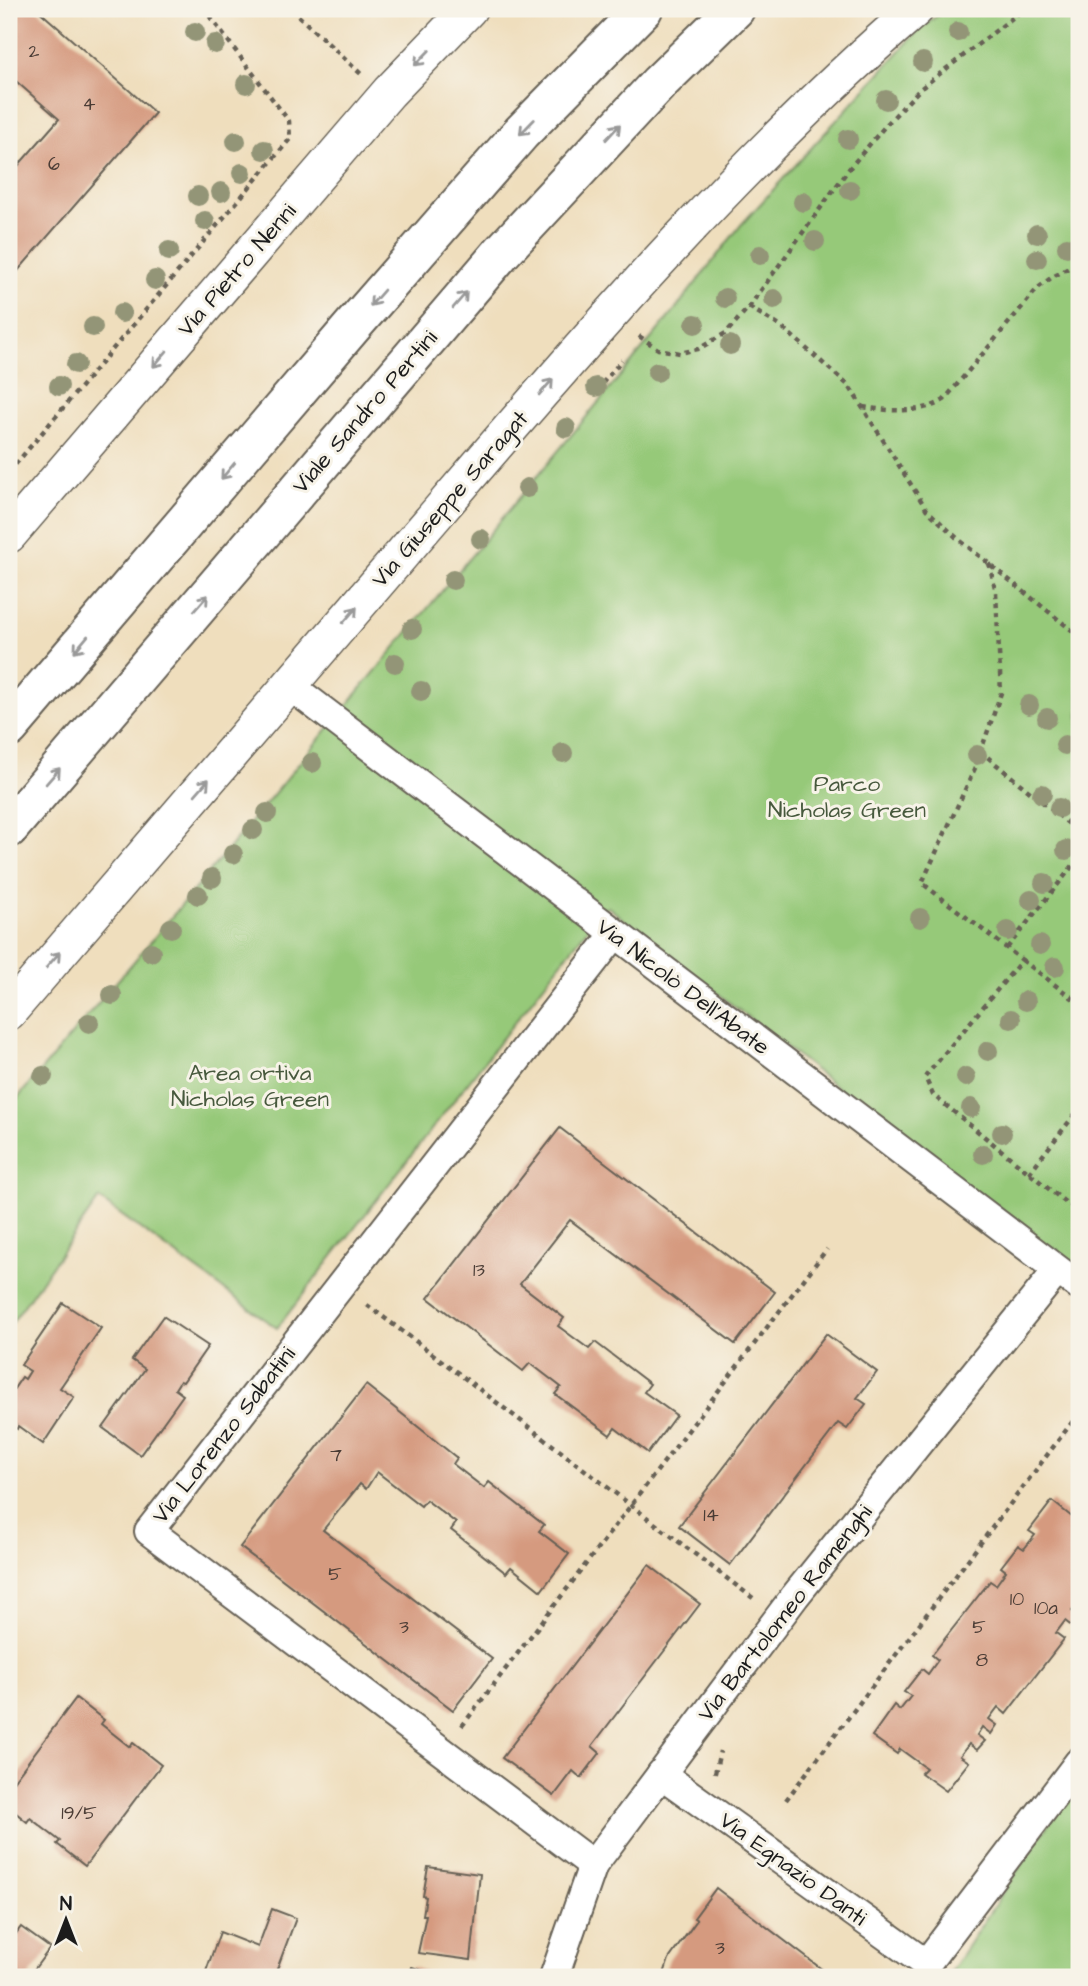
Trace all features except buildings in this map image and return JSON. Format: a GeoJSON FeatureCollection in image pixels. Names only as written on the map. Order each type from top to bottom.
{"type":"FeatureCollection","features":[{"type":"Feature","properties":{"kind":"highway"},"geometry":{"type":"LineString","coordinates":[[9,728],[342,338],[512,144],[643,9]]}},
{"type":"Feature","properties":{"kind":"highway","name":"Viale Sandro Pertini"},"geometry":{"type":"LineString","coordinates":[[9,828],[501,253],[659,83],[735,9]]}},
{"type":"Feature","properties":{"kind":"street","name":"Via Pietro Nenni"},"geometry":{"type":"LineString","coordinates":[[9,535],[389,92],[469,9]]}},
{"type":"Feature","properties":{"kind":"street","name":"Via Giuseppe Saragat"},"geometry":{"type":"LineString","coordinates":[[9,1012],[569,360],[712,203],[867,51],[916,9]]}},
{"type":"Feature","properties":{"kind":"street","name":"Via Nicolò Dell'Abate"},"geometry":{"type":"LineString","coordinates":[[289,685],[1068,1278]]}},
{"type":"Feature","properties":{"kind":"street","name":"Via Lorenzo Sabatini"},"geometry":{"type":"LineString","coordinates":[[593,1865],[149,1531],[614,934]]}},
{"type":"Feature","properties":{"kind":"street","name":"Via Bartolomeo Ramenghi"},"geometry":{"type":"LineString","coordinates":[[554,1977],[593,1865],[780,1617],[1068,1278]]}},
{"type":"Feature","properties":{"kind":"street","name":"Via Egnazio Danti"},"geometry":{"type":"LineString","coordinates":[[661,1774],[923,1971],[1079,1762]]}},
{"type":"Feature","properties":{"kind":"path"},"geometry":{"type":"LineString","coordinates":[[9,472],[290,139],[289,121],[204,9]]}},
{"type":"Feature","properties":{"kind":"path"},"geometry":{"type":"LineString","coordinates":[[291,9],[361,75]]}},
{"type":"Feature","properties":{"kind":"path"},"geometry":{"type":"LineString","coordinates":[[636,344],[641,338],[658,349],[680,353],[698,349],[726,332],[748,307],[848,170],[886,125],[920,89],[1024,9]]}},
{"type":"Feature","properties":{"kind":"path"},"geometry":{"type":"LineString","coordinates":[[863,407],[922,408],[932,407],[944,400],[1038,288],[1079,262]]}},
{"type":"Feature","properties":{"kind":"path"},"geometry":{"type":"LineString","coordinates":[[748,307],[783,328],[849,386],[927,510],[957,538],[1079,636]]}},
{"type":"Feature","properties":{"kind":"path"},"geometry":{"type":"LineString","coordinates":[[600,386],[617,365]]}},
{"type":"Feature","properties":{"kind":"path"},"geometry":{"type":"LineString","coordinates":[[989,563],[996,592],[1001,693],[981,751],[922,883],[1079,1003]]}},
{"type":"Feature","properties":{"kind":"path"},"geometry":{"type":"LineString","coordinates":[[981,751],[1079,832]]}},
{"type":"Feature","properties":{"kind":"path"},"geometry":{"type":"LineString","coordinates":[[1007,948],[1079,858]]}},
{"type":"Feature","properties":{"kind":"path"},"geometry":{"type":"LineString","coordinates":[[1022,960],[925,1077],[933,1095],[1079,1210]]}},
{"type":"Feature","properties":{"kind":"path"},"geometry":{"type":"LineString","coordinates":[[1029,1173],[1079,1109]]}},
{"type":"Feature","properties":{"kind":"path"},"geometry":{"type":"LineString","coordinates":[[442,1752],[827,1249]]}},
{"type":"Feature","properties":{"kind":"path"},"geometry":{"type":"LineString","coordinates":[[341,1286],[780,1617]]}},
{"type":"Feature","properties":{"kind":"path"},"geometry":{"type":"LineString","coordinates":[[786,1800],[1079,1413]]}},
{"type":"Feature","properties":{"kind":"path"},"geometry":{"type":"LineString","coordinates":[[698,1801],[714,1777],[721,1745]]}},
{"type":"Feature","properties":{"kind":"green space","name":"Parco Nicholas Green"},"geometry":{"type":"Polygon","coordinates":[[[945,9],[1079,9],[1079,1278],[608,907],[602,910],[277,1328],[99,1199],[9,1327],[9,1108],[170,919],[670,316],[741,225],[917,32],[945,9]]]}},
{"type":"Feature","properties":{"kind":"green space"},"geometry":{"type":"Polygon","coordinates":[[[1079,1778],[1079,1977],[947,1977],[1071,1790],[1079,1778]]]}},
{"type":"Feature","properties":{"kind":"park label","name":"Area ortiva Nicholas Green"},"geometry":{"type":"Point","coordinates":[250,1086]}}]}
